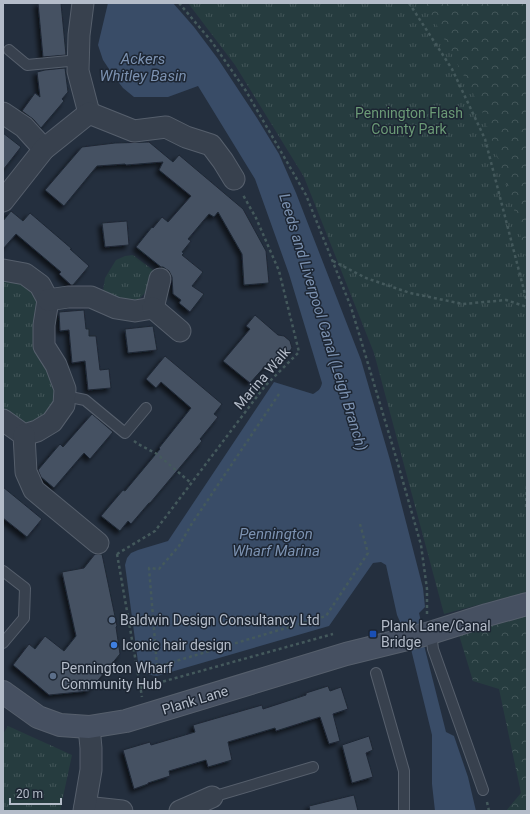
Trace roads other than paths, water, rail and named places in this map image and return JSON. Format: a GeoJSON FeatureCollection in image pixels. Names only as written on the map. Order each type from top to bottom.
{"type":"FeatureCollection","features":[{"type":"Feature","properties":{"kind":"street"},"geometry":{"type":"LineString","coordinates":[[83,3],[79,35],[78,71],[89,113]]}},
{"type":"Feature","properties":{"kind":"street"},"geometry":{"type":"LineString","coordinates":[[3,113],[24,127],[44,148]]}},
{"type":"Feature","properties":{"kind":"street"},"geometry":{"type":"LineString","coordinates":[[3,201],[44,148],[89,113]]}},
{"type":"Feature","properties":{"kind":"street"},"geometry":{"type":"LineString","coordinates":[[89,113],[134,131],[166,126],[186,137],[211,145],[234,179]]}},
{"type":"Feature","properties":{"kind":"street"},"geometry":{"type":"LineString","coordinates":[[3,270],[25,274],[40,285],[48,300],[44,325],[44,346],[56,365],[65,389],[64,405],[52,422],[37,431],[24,435]]}},
{"type":"Feature","properties":{"kind":"street"},"geometry":{"type":"LineString","coordinates":[[153,308],[160,278]]}},
{"type":"Feature","properties":{"kind":"street"},"geometry":{"type":"LineString","coordinates":[[48,300],[68,297],[91,297],[116,308],[135,311],[153,308],[180,331]]}},
{"type":"Feature","properties":{"kind":"street"},"geometry":{"type":"LineString","coordinates":[[3,420],[24,435]]}},
{"type":"Feature","properties":{"kind":"street"},"geometry":{"type":"LineString","coordinates":[[24,435],[26,472],[34,490],[98,543]]}},
{"type":"Feature","properties":{"kind":"street","name":"Plank Lane"},"geometry":{"type":"LineString","coordinates":[[3,692],[38,718],[60,725],[89,727],[145,715],[346,654],[393,643],[527,604]]}},
{"type":"Feature","properties":{"kind":"street"},"geometry":{"type":"LineString","coordinates":[[89,727],[91,770],[84,809],[122,811]]}},
{"type":"Feature","properties":{"kind":"street"},"geometry":{"type":"LineString","coordinates":[[180,811],[212,797]]}},
{"type":"Feature","properties":{"kind":"lane"},"geometry":{"type":"LineString","coordinates":[[9,50],[27,64],[78,60]]}},
{"type":"Feature","properties":{"kind":"lane"},"geometry":{"type":"LineString","coordinates":[[65,396],[86,400],[125,433],[146,408]]}},
{"type":"Feature","properties":{"kind":"lane"},"geometry":{"type":"LineString","coordinates":[[3,571],[25,588],[24,618],[3,643]]}},
{"type":"Feature","properties":{"kind":"lane"},"geometry":{"type":"LineString","coordinates":[[429,633],[433,649],[483,790]]}},
{"type":"Feature","properties":{"kind":"lane"},"geometry":{"type":"LineString","coordinates":[[376,673],[404,771],[404,811]]}},
{"type":"Feature","properties":{"kind":"lane"},"geometry":{"type":"LineString","coordinates":[[212,797],[313,767]]}},
{"type":"Feature","properties":{"kind":"water"},"geometry":{"type":"Polygon","coordinates":[[[108,3],[173,3],[194,27],[218,59],[279,154],[296,193],[361,360],[390,460],[423,588],[425,607],[419,613],[426,643],[424,645],[446,732],[454,736],[468,777],[476,811],[435,811],[432,784],[432,735],[410,645],[397,615],[386,565],[381,562],[373,563],[329,626],[157,676],[150,675],[143,671],[138,662],[125,565],[127,558],[131,553],[138,550],[168,541],[274,382],[313,394],[319,390],[322,383],[289,274],[255,179],[198,86],[168,97],[134,97],[123,88],[103,60],[98,45],[108,3]]]}},
{"type":"Feature","properties":{"kind":"place","name":"Baldwin Design Consultancy Ltd"},"geometry":{"type":"Point","coordinates":[112,620]}},
{"type":"Feature","properties":{"kind":"place","name":"Plank Lane/Canal Bridge"},"geometry":{"type":"Point","coordinates":[373,634]}},
{"type":"Feature","properties":{"kind":"place","name":"Iconic hair design"},"geometry":{"type":"Point","coordinates":[114,645]}},
{"type":"Feature","properties":{"kind":"place","name":"Pennington Wharf Community Hub"},"geometry":{"type":"Point","coordinates":[53,676]}},
{"type":"Feature","properties":{"kind":"water label","name":"Ackers Whitley Basin"},"geometry":{"type":"Point","coordinates":[143,68]}},
{"type":"Feature","properties":{"kind":"water label","name":"Leeds and Liverpool Canal (Leigh Branch)"},"geometry":{"type":"Point","coordinates":[323,322]}},
{"type":"Feature","properties":{"kind":"water label","name":"Pennington Wharf Marina"},"geometry":{"type":"Point","coordinates":[276,542]}},
{"type":"Feature","properties":{"kind":"park label","name":"Pennington Flash County Park"},"geometry":{"type":"Point","coordinates":[409,122]}}]}
